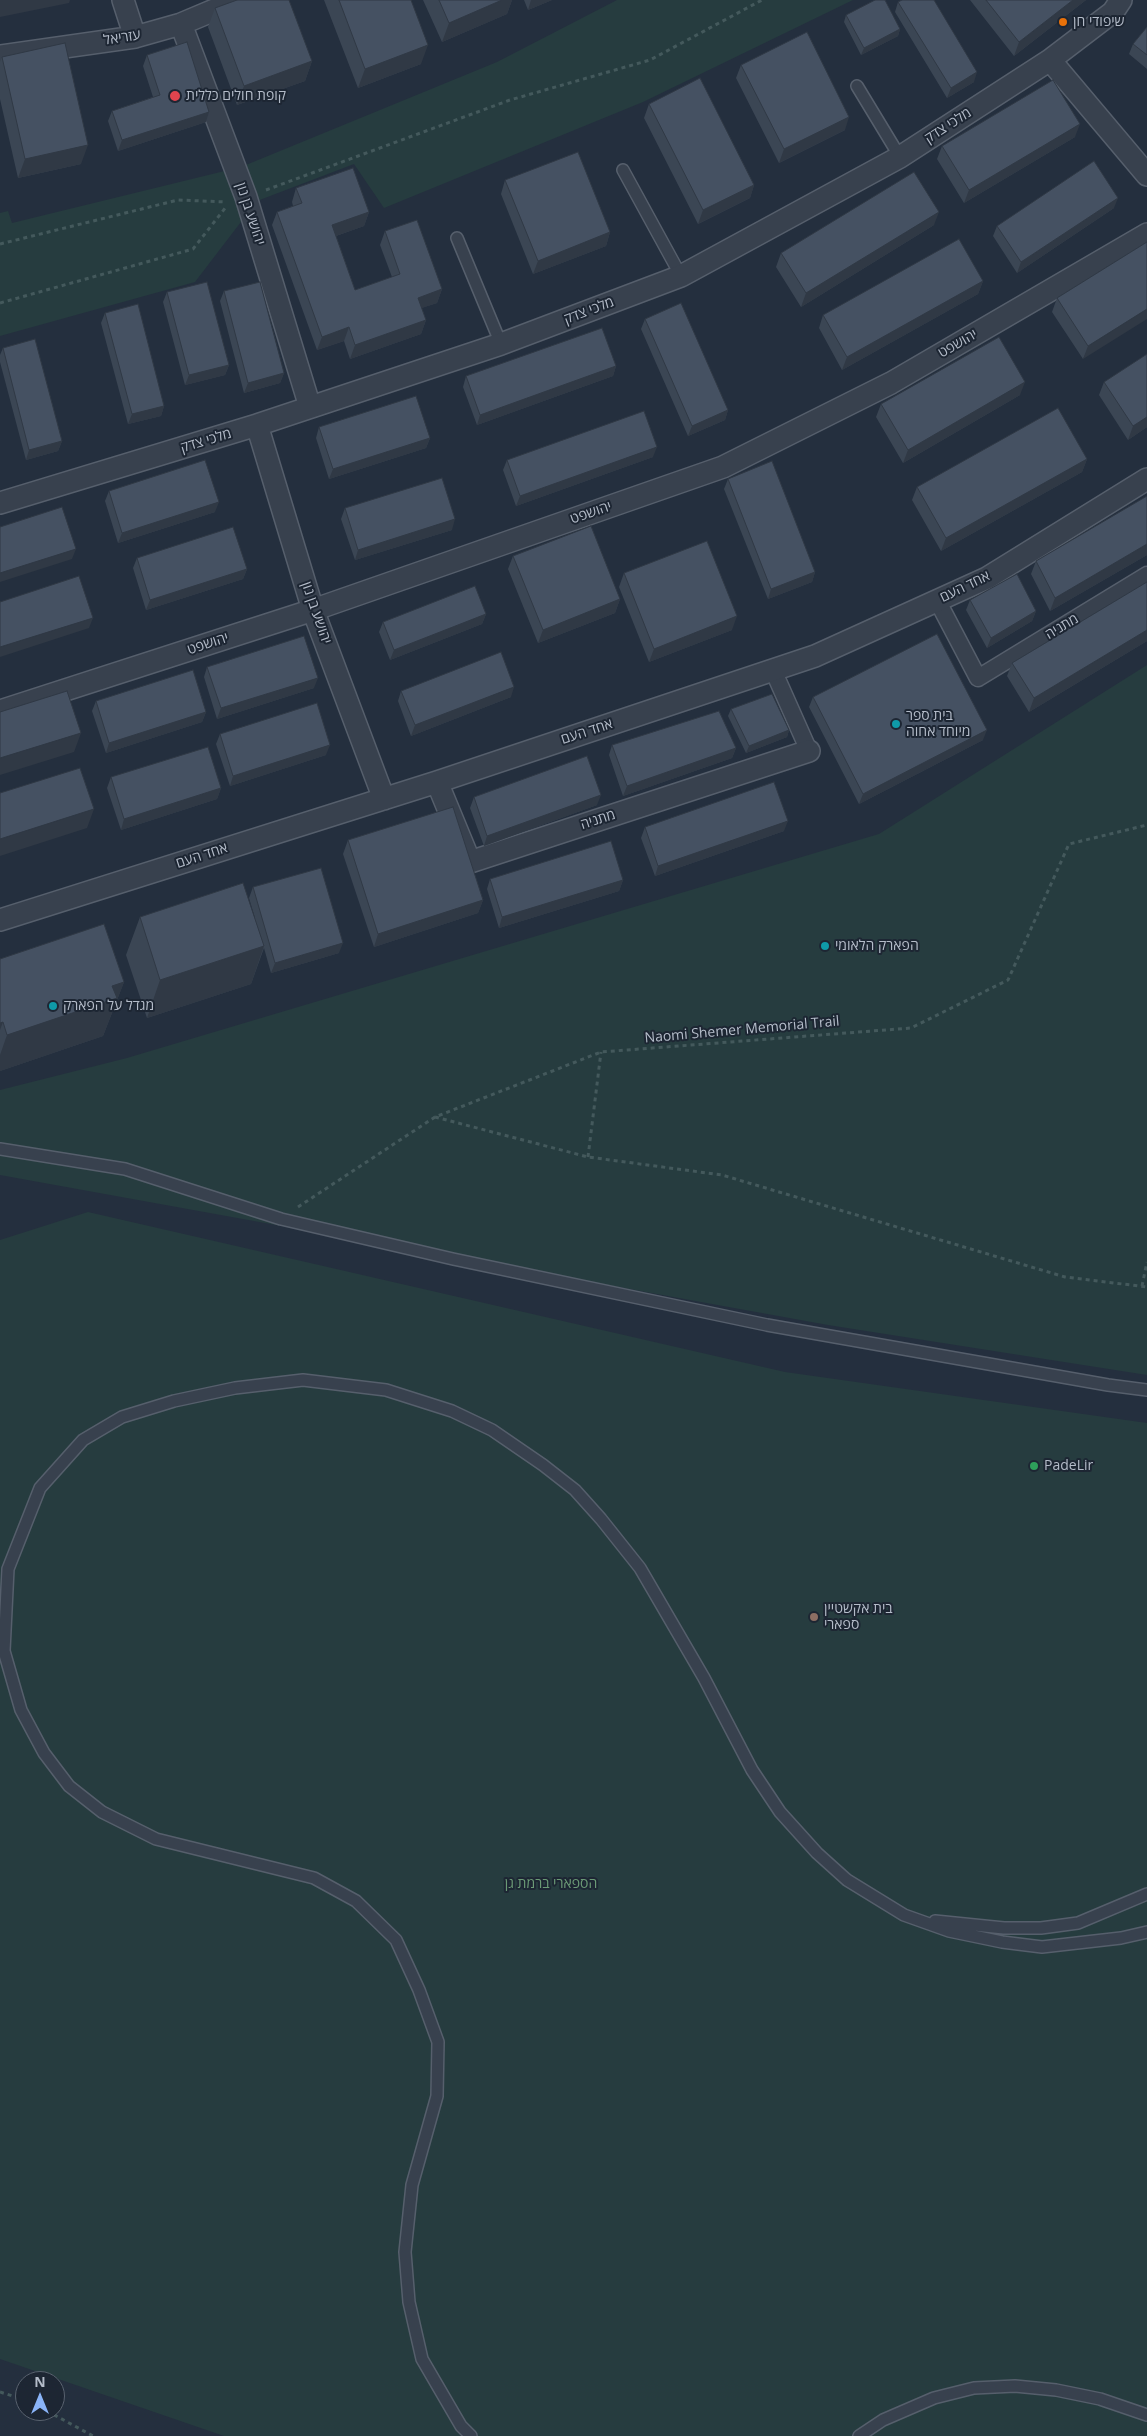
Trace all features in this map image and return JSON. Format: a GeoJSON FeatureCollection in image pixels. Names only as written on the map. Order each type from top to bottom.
{"type":"FeatureCollection","features":[{"type":"Feature","properties":{"kind":"street"},"geometry":{"type":"LineString","coordinates":[[123,0],[135,37]]}},
{"type":"Feature","properties":{"kind":"street","name":"עזריאל"},"geometry":{"type":"LineString","coordinates":[[0,56],[135,37],[181,24],[238,0]]}},
{"type":"Feature","properties":{"kind":"street","name":"מלכי צדק"},"geometry":{"type":"LineString","coordinates":[[0,503],[258,425],[502,344],[681,276],[900,156],[1050,60],[1113,12],[1121,0]]}},
{"type":"Feature","properties":{"kind":"street","name":"יהושע בן נון"},"geometry":{"type":"LineString","coordinates":[[181,24],[246,197],[310,407]]}},
{"type":"Feature","properties":{"kind":"street"},"geometry":{"type":"LineString","coordinates":[[1050,60],[1147,175]]}},
{"type":"Feature","properties":{"kind":"street","name":"יהושפט"},"geometry":{"type":"LineString","coordinates":[[0,711],[313,610],[722,467],[891,383],[1147,234]]}},
{"type":"Feature","properties":{"kind":"street","name":"יהושע בן נון"},"geometry":{"type":"LineString","coordinates":[[258,425],[313,610],[384,799]]}},
{"type":"Feature","properties":{"kind":"street","name":"אחד העם"},"geometry":{"type":"LineString","coordinates":[[0,920],[437,782],[815,656],[987,578],[1147,479]]}},
{"type":"Feature","properties":{"kind":"street","name":"מתניה"},"geometry":{"type":"LineString","coordinates":[[937,600],[978,678],[1147,575]]}},
{"type":"Feature","properties":{"kind":"street"},"geometry":{"type":"LineString","coordinates":[[773,670],[809,751]]}},
{"type":"Feature","properties":{"kind":"street","name":"מתניה"},"geometry":{"type":"LineString","coordinates":[[437,782],[470,862],[809,751]]}},
{"type":"Feature","properties":{"kind":"lane"},"geometry":{"type":"LineString","coordinates":[[857,86],[900,156]]}},
{"type":"Feature","properties":{"kind":"lane"},"geometry":{"type":"LineString","coordinates":[[623,170],[681,276]]}},
{"type":"Feature","properties":{"kind":"lane"},"geometry":{"type":"LineString","coordinates":[[457,238],[502,344]]}},
{"type":"Feature","properties":{"kind":"lane"},"geometry":{"type":"LineString","coordinates":[[0,1150],[125,1169],[281,1218],[453,1259],[766,1325],[1098,1384],[1147,1390]]}},
{"type":"Feature","properties":{"kind":"lane"},"geometry":{"type":"LineString","coordinates":[[471,2436],[461,2426],[422,2360],[409,2302],[406,2252],[412,2185],[437,2096],[438,2042],[419,1990],[396,1940],[356,1901],[314,1878],[156,1839],[102,1812],[69,1786],[44,1753],[21,1710],[4,1651],[8,1569],[40,1488],[83,1440],[122,1417],[174,1401],[235,1388],[303,1380],[386,1390],[452,1411],[492,1430],[574,1490],[640,1568],[704,1678],[752,1770],[780,1812],[817,1853],[847,1880],[904,1915],[949,1931],[1002,1942],[1042,1947],[1121,1938],[1147,1932]]}},
{"type":"Feature","properties":{"kind":"lane"},"geometry":{"type":"LineString","coordinates":[[904,1915],[957,1924],[1004,1928],[1041,1928],[1078,1923],[1147,1894]]}},
{"type":"Feature","properties":{"kind":"lane"},"geometry":{"type":"LineString","coordinates":[[859,2436],[883,2420],[934,2398],[974,2388],[1015,2386],[1056,2390],[1100,2399],[1147,2415]]}},
{"type":"Feature","properties":{"kind":"path"},"geometry":{"type":"LineString","coordinates":[[246,197],[510,100],[650,60],[762,0]]}},
{"type":"Feature","properties":{"kind":"path"},"geometry":{"type":"LineString","coordinates":[[0,244],[178,200],[229,202],[193,249],[0,303]]}},
{"type":"Feature","properties":{"kind":"path","name":"Naomi Shemer Memorial Trail"},"geometry":{"type":"LineString","coordinates":[[281,1218],[435,1117],[601,1052],[912,1028],[1008,980],[1069,844],[1147,825]]}},
{"type":"Feature","properties":{"kind":"path"},"geometry":{"type":"LineString","coordinates":[[588,1157],[601,1052]]}},
{"type":"Feature","properties":{"kind":"path"},"geometry":{"type":"LineString","coordinates":[[435,1117],[588,1157],[722,1174],[1065,1277],[1147,1287]]}},
{"type":"Feature","properties":{"kind":"path"},"geometry":{"type":"LineString","coordinates":[[1142,1286],[1147,1262]]}},
{"type":"Feature","properties":{"kind":"path"},"geometry":{"type":"LineString","coordinates":[[0,2392],[15,2397]]}},
{"type":"Feature","properties":{"kind":"path"},"geometry":{"type":"LineString","coordinates":[[65,2420],[93,2436]]}},
{"type":"Feature","properties":{"kind":"green space"},"geometry":{"type":"Polygon","coordinates":[[[617,0],[853,0],[643,102],[384,208],[354,164],[257,201],[195,282],[0,336],[0,213],[8,211],[12,223],[241,167],[497,62],[617,0]]]}},
{"type":"Feature","properties":{"kind":"green space","name":"הפארק הלאומי"},"geometry":{"type":"Polygon","coordinates":[[[1147,665],[1147,1375],[828,1325],[0,1175],[0,1090],[127,1058],[879,834],[1147,665]]]}},
{"type":"Feature","properties":{"kind":"green space","name":"הספארי ברמת גן"},"geometry":{"type":"Polygon","coordinates":[[[88,1212],[785,1372],[1147,1423],[1147,2436],[224,2436],[65,2381],[65,2371],[35,2371],[0,2359],[0,1240],[88,1212]]]}},
{"type":"Feature","properties":{"kind":"building"},"geometry":{"type":"Polygon","coordinates":[[[237,0],[289,0],[312,61],[244,86],[215,8],[237,0]]]}},
{"type":"Feature","properties":{"kind":"building"},"geometry":{"type":"Polygon","coordinates":[[[339,0],[411,0],[428,45],[365,69],[339,0]]]}},
{"type":"Feature","properties":{"kind":"building"},"geometry":{"type":"Polygon","coordinates":[[[439,0],[502,0],[449,23],[439,0]]]}},
{"type":"Feature","properties":{"kind":"building"},"geometry":{"type":"Polygon","coordinates":[[[875,0],[885,0],[900,29],[864,48],[846,15],[875,0]]]}},
{"type":"Feature","properties":{"kind":"building"},"geometry":{"type":"Polygon","coordinates":[[[902,0],[934,0],[977,72],[951,88],[898,2],[902,0]]]}},
{"type":"Feature","properties":{"kind":"building"},"geometry":{"type":"Polygon","coordinates":[[[986,0],[1073,0],[1019,42],[986,0]]]}},
{"type":"Feature","properties":{"kind":"building"},"geometry":{"type":"Polygon","coordinates":[[[1147,27],[1147,55],[1133,44],[1147,27]]]}},
{"type":"Feature","properties":{"kind":"building"},"geometry":{"type":"Polygon","coordinates":[[[807,32],[849,117],[784,149],[741,65],[807,32]]]}},
{"type":"Feature","properties":{"kind":"building","name":"קופת חולים כללית"},"geometry":{"type":"Polygon","coordinates":[[[187,42],[209,112],[122,140],[112,111],[160,95],[147,55],[187,42]]]}},
{"type":"Feature","properties":{"kind":"building"},"geometry":{"type":"Polygon","coordinates":[[[65,43],[88,145],[25,159],[2,57],[65,43]]]}},
{"type":"Feature","properties":{"kind":"building"},"geometry":{"type":"Polygon","coordinates":[[[700,78],[754,185],[703,210],[649,104],[700,78]]]}},
{"type":"Feature","properties":{"kind":"building"},"geometry":{"type":"Polygon","coordinates":[[[1053,80],[1080,124],[969,190],[942,146],[1053,80]]]}},
{"type":"Feature","properties":{"kind":"building"},"geometry":{"type":"Polygon","coordinates":[[[578,152],[610,232],[538,261],[505,180],[578,152]]]}},
{"type":"Feature","properties":{"kind":"building"},"geometry":{"type":"Polygon","coordinates":[[[1094,161],[1118,198],[1021,262],[997,226],[1094,161]]]}},
{"type":"Feature","properties":{"kind":"building"},"geometry":{"type":"Polygon","coordinates":[[[353,168],[369,212],[332,225],[355,290],[400,274],[385,231],[417,220],[442,289],[418,298],[426,320],[355,345],[349,327],[322,337],[277,212],[302,203],[296,188],[353,168]]]}},
{"type":"Feature","properties":{"kind":"building"},"geometry":{"type":"Polygon","coordinates":[[[914,172],[939,212],[806,293],[781,253],[914,172]]]}},
{"type":"Feature","properties":{"kind":"building"},"geometry":{"type":"Polygon","coordinates":[[[959,239],[983,281],[847,357],[823,315],[959,239]]]}},
{"type":"Feature","properties":{"kind":"building"},"geometry":{"type":"Polygon","coordinates":[[[1147,242],[1147,309],[1088,346],[1057,298],[1147,242]]]}},
{"type":"Feature","properties":{"kind":"building"},"geometry":{"type":"Polygon","coordinates":[[[207,282],[229,365],[189,375],[167,292],[207,282]]]}},
{"type":"Feature","properties":{"kind":"building"},"geometry":{"type":"Polygon","coordinates":[[[260,282],[284,373],[248,383],[224,291],[260,282]]]}},
{"type":"Feature","properties":{"kind":"building"},"geometry":{"type":"Polygon","coordinates":[[[681,303],[728,410],[692,426],[645,319],[681,303]]]}},
{"type":"Feature","properties":{"kind":"building"},"geometry":{"type":"Polygon","coordinates":[[[138,304],[164,406],[132,414],[105,313],[138,304]]]}},
{"type":"Feature","properties":{"kind":"building"},"geometry":{"type":"Polygon","coordinates":[[[602,328],[616,366],[480,415],[466,376],[602,328]]]}},
{"type":"Feature","properties":{"kind":"building"},"geometry":{"type":"Polygon","coordinates":[[[999,337],[1025,382],[908,450],[881,404],[999,337]]]}},
{"type":"Feature","properties":{"kind":"building"},"geometry":{"type":"Polygon","coordinates":[[[35,339],[62,441],[29,450],[3,348],[35,339]]]}},
{"type":"Feature","properties":{"kind":"building"},"geometry":{"type":"Polygon","coordinates":[[[1147,354],[1147,417],[1133,426],[1104,382],[1147,354]]]}},
{"type":"Feature","properties":{"kind":"building"},"geometry":{"type":"Polygon","coordinates":[[[416,396],[430,438],[333,469],[319,427],[416,396]]]}},
{"type":"Feature","properties":{"kind":"building"},"geometry":{"type":"Polygon","coordinates":[[[1058,408],[1087,459],[946,538],[917,487],[1058,408]]]}},
{"type":"Feature","properties":{"kind":"building"},"geometry":{"type":"Polygon","coordinates":[[[644,411],[657,447],[520,496],[507,460],[644,411]]]}},
{"type":"Feature","properties":{"kind":"building"},"geometry":{"type":"Polygon","coordinates":[[[205,460],[219,502],[122,533],[109,491],[205,460]]]}},
{"type":"Feature","properties":{"kind":"building"},"geometry":{"type":"Polygon","coordinates":[[[772,461],[815,572],[771,589],[728,479],[772,461]]]}},
{"type":"Feature","properties":{"kind":"building"},"geometry":{"type":"Polygon","coordinates":[[[442,478],[455,519],[358,550],[345,508],[442,478]]]}},
{"type":"Feature","properties":{"kind":"building"},"geometry":{"type":"Polygon","coordinates":[[[1147,496],[1147,544],[1055,598],[1036,561],[1147,496]]]}},
{"type":"Feature","properties":{"kind":"building"},"geometry":{"type":"Polygon","coordinates":[[[62,507],[76,549],[0,573],[0,527],[62,507]]]}},
{"type":"Feature","properties":{"kind":"building"},"geometry":{"type":"Polygon","coordinates":[[[591,526],[620,599],[543,630],[513,556],[591,526]]]}},
{"type":"Feature","properties":{"kind":"building"},"geometry":{"type":"Polygon","coordinates":[[[233,527],[247,569],[150,600],[137,558],[233,527]]]}},
{"type":"Feature","properties":{"kind":"building"},"geometry":{"type":"Polygon","coordinates":[[[707,541],[737,616],[654,649],[624,573],[707,541]]]}},
{"type":"Feature","properties":{"kind":"building"},"geometry":{"type":"Polygon","coordinates":[[[1017,574],[1036,611],[991,638],[970,600],[1017,574]]]}},
{"type":"Feature","properties":{"kind":"building"},"geometry":{"type":"Polygon","coordinates":[[[79,576],[93,618],[0,647],[0,602],[79,576]]]}},
{"type":"Feature","properties":{"kind":"building"},"geometry":{"type":"Polygon","coordinates":[[[1147,582],[1147,630],[1034,698],[1012,663],[1147,582]]]}},
{"type":"Feature","properties":{"kind":"building"},"geometry":{"type":"Polygon","coordinates":[[[475,586],[486,614],[394,650],[383,622],[475,586]]]}},
{"type":"Feature","properties":{"kind":"building","name":"בית ספר מיוחד אחוה"},"geometry":{"type":"Polygon","coordinates":[[[937,634],[987,730],[863,794],[813,697],[937,634]]]}},
{"type":"Feature","properties":{"kind":"building"},"geometry":{"type":"Polygon","coordinates":[[[304,636],[318,678],[221,708],[207,667],[304,636]]]}},
{"type":"Feature","properties":{"kind":"building"},"geometry":{"type":"Polygon","coordinates":[[[501,652],[514,687],[415,725],[401,691],[501,652]]]}},
{"type":"Feature","properties":{"kind":"building"},"geometry":{"type":"Polygon","coordinates":[[[193,670],[206,712],[109,743],[96,701],[193,670]]]}},
{"type":"Feature","properties":{"kind":"building"},"geometry":{"type":"Polygon","coordinates":[[[67,691],[81,733],[0,758],[0,712],[67,691]]]}},
{"type":"Feature","properties":{"kind":"building"},"geometry":{"type":"Polygon","coordinates":[[[772,694],[789,730],[749,746],[731,709],[772,694]]]}},
{"type":"Feature","properties":{"kind":"building"},"geometry":{"type":"Polygon","coordinates":[[[317,703],[330,745],[233,776],[220,734],[317,703]]]}},
{"type":"Feature","properties":{"kind":"building"},"geometry":{"type":"Polygon","coordinates":[[[719,711],[736,748],[627,786],[612,745],[719,711]]]}},
{"type":"Feature","properties":{"kind":"building"},"geometry":{"type":"Polygon","coordinates":[[[208,747],[221,788],[124,819],[111,777],[208,747]]]}},
{"type":"Feature","properties":{"kind":"building"},"geometry":{"type":"Polygon","coordinates":[[[587,756],[601,795],[487,836],[474,797],[587,756]]]}},
{"type":"Feature","properties":{"kind":"building"},"geometry":{"type":"Polygon","coordinates":[[[80,768],[94,809],[0,839],[0,793],[80,768]]]}},
{"type":"Feature","properties":{"kind":"building"},"geometry":{"type":"Polygon","coordinates":[[[774,782],[788,821],[658,866],[645,827],[774,782]]]}},
{"type":"Feature","properties":{"kind":"building"},"geometry":{"type":"Polygon","coordinates":[[[453,807],[483,900],[378,934],[348,840],[453,807]]]}},
{"type":"Feature","properties":{"kind":"building"},"geometry":{"type":"Polygon","coordinates":[[[611,841],[623,880],[502,917],[490,879],[611,841]]]}},
{"type":"Feature","properties":{"kind":"building"},"geometry":{"type":"Polygon","coordinates":[[[321,868],[343,943],[275,963],[253,887],[321,868]]]}},
{"type":"Feature","properties":{"kind":"building"},"geometry":{"type":"Polygon","coordinates":[[[243,883],[264,946],[160,980],[140,917],[243,883]]]}},
{"type":"Feature","properties":{"kind":"building"},"geometry":{"type":"Polygon","coordinates":[[[104,924],[124,982],[112,986],[117,998],[7,1035],[3,1022],[0,1023],[0,959],[104,924]]]}},
{"type":"Feature","properties":{"kind":"place","name":"שיפודי חן"},"geometry":{"type":"Point","coordinates":[1063,22]}},
{"type":"Feature","properties":{"kind":"place","name":"קופת חולים כללית"},"geometry":{"type":"Point","coordinates":[175,96]}},
{"type":"Feature","properties":{"kind":"place","name":"בית ספר מיוחד אחוה"},"geometry":{"type":"Point","coordinates":[896,724]}},
{"type":"Feature","properties":{"kind":"place","name":"הפארק הלאומי"},"geometry":{"type":"Point","coordinates":[825,946]}},
{"type":"Feature","properties":{"kind":"place","name":"מגדל על הפארק"},"geometry":{"type":"Point","coordinates":[53,1006]}},
{"type":"Feature","properties":{"kind":"place","name":"PadeLir"},"geometry":{"type":"Point","coordinates":[1034,1466]}},
{"type":"Feature","properties":{"kind":"place","name":"בית אקשטיין ספארי"},"geometry":{"type":"Point","coordinates":[814,1617]}}]}
